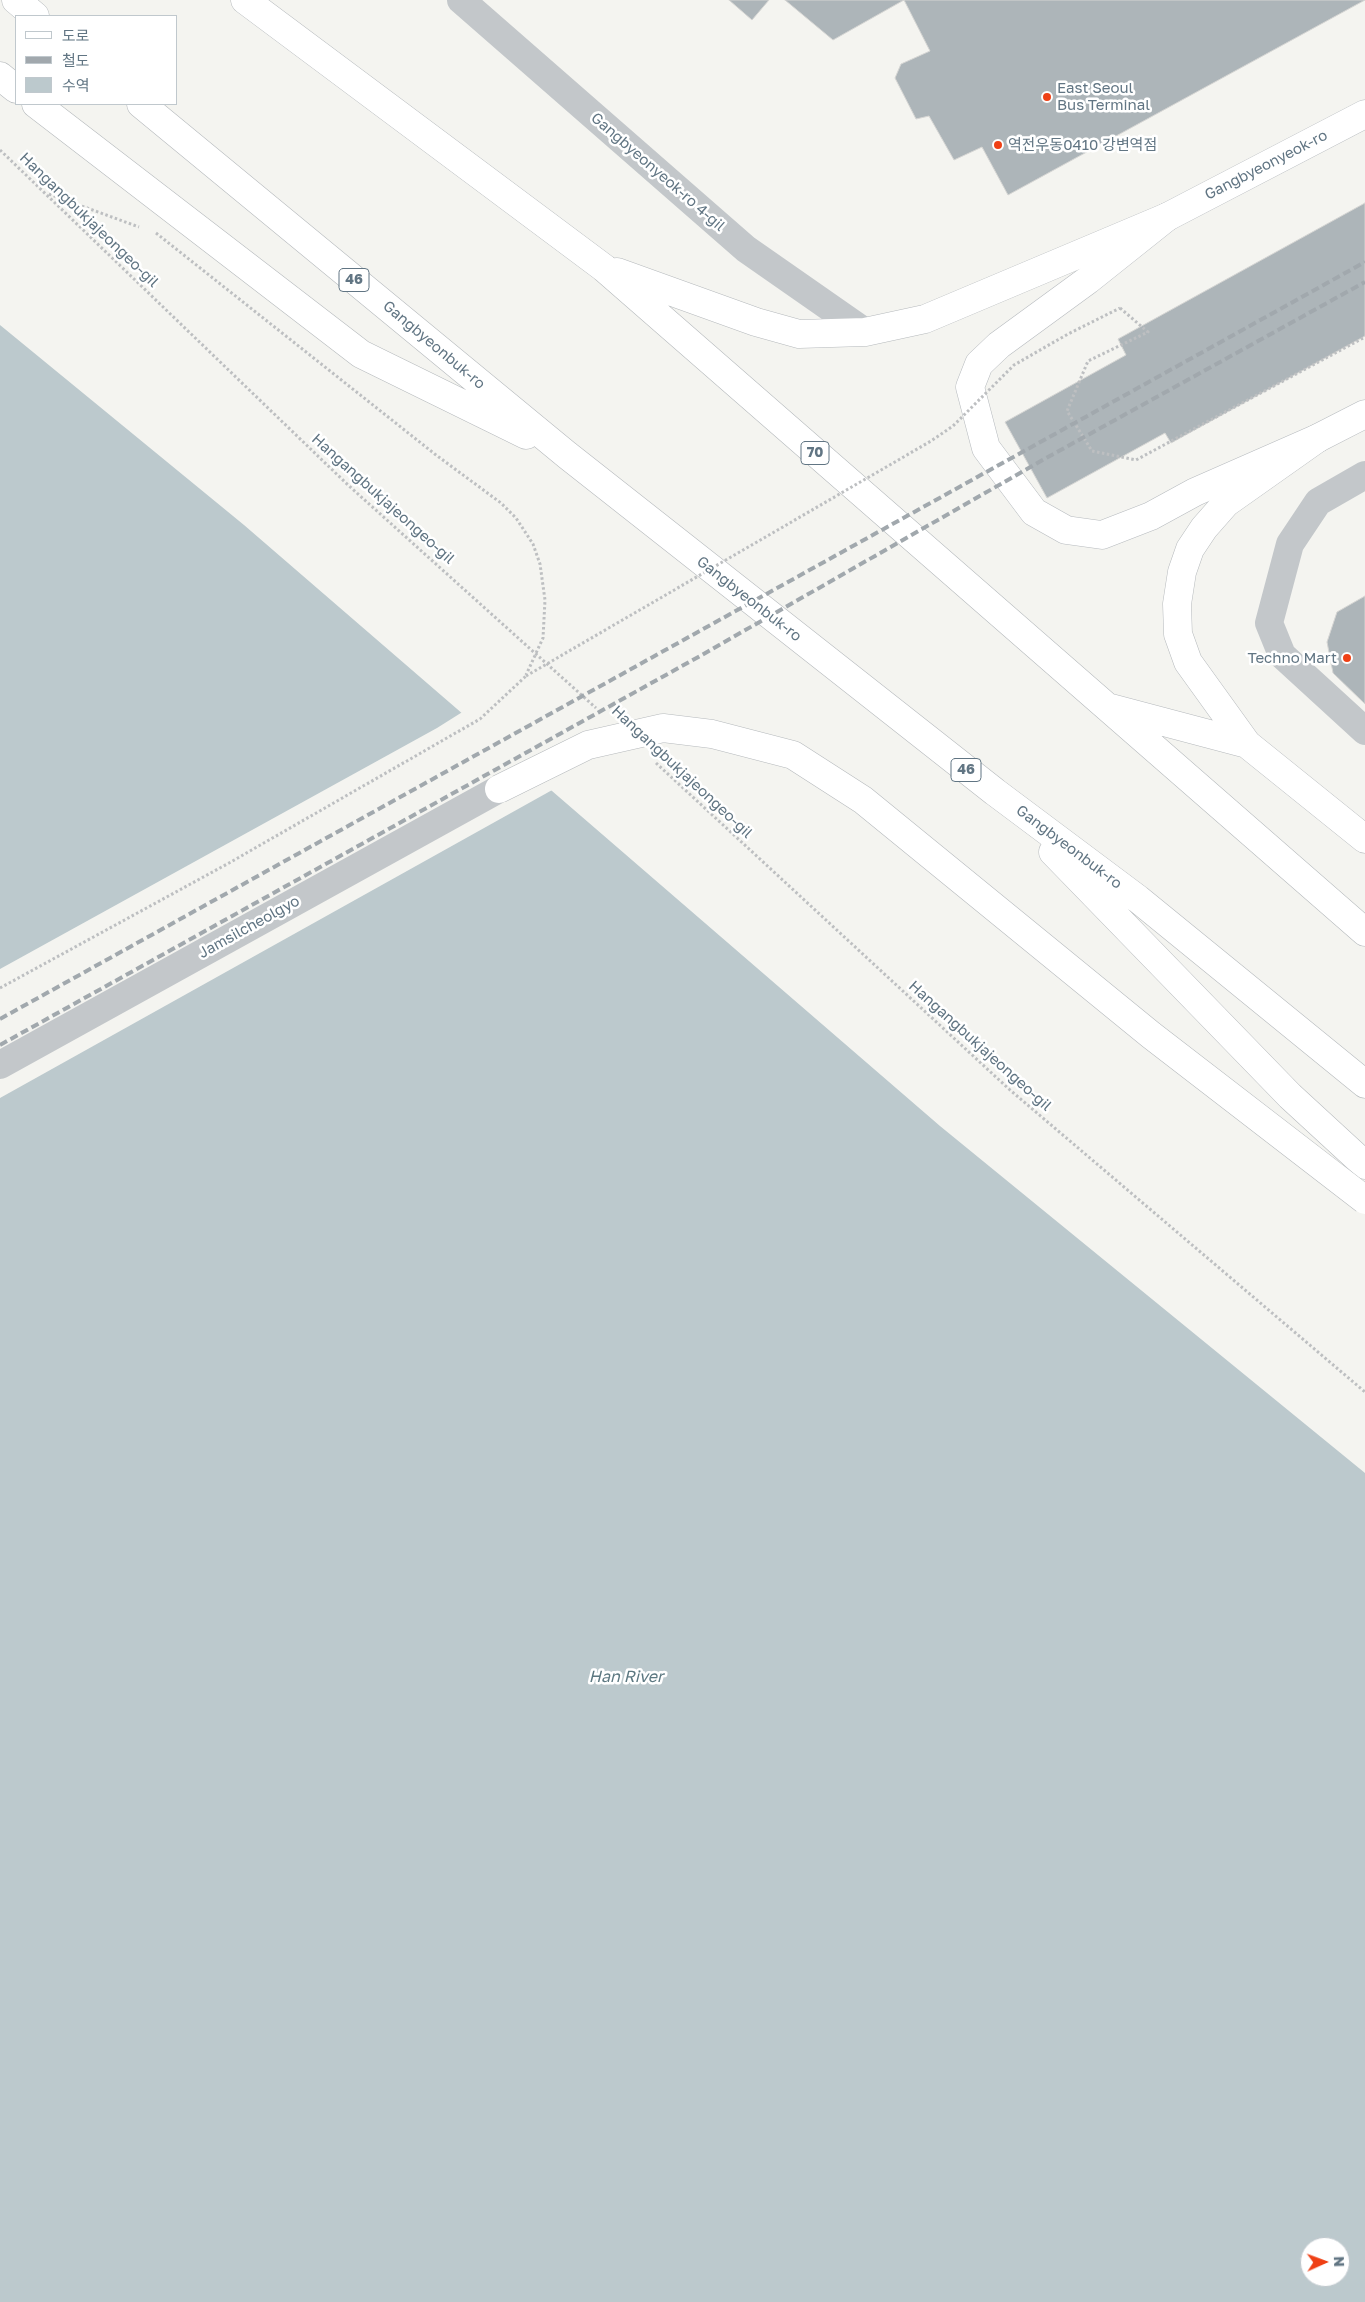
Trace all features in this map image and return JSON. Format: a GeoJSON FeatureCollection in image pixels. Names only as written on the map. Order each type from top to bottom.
{"type":"FeatureCollection","features":[{"type":"Feature","properties":{"kind":"main road"},"geometry":{"type":"LineString","coordinates":[[16,0],[35,15]]}},
{"type":"Feature","properties":{"kind":"main road","name":"70"},"geometry":{"type":"LineString","coordinates":[[245,0],[604,268],[1365,932]]}},
{"type":"Feature","properties":{"kind":"main road"},"geometry":{"type":"LineString","coordinates":[[0,76],[15,88]]}},
{"type":"Feature","properties":{"kind":"main road"},"geometry":{"type":"LineString","coordinates":[[37,105],[361,354],[567,455]]}},
{"type":"Feature","properties":{"kind":"main road","name":"Gangbyeonbuk-ro"},"geometry":{"type":"LineString","coordinates":[[143,105],[567,455],[995,792],[1138,899],[1365,1084]]}},
{"type":"Feature","properties":{"kind":"main road","name":"Gangbyeonyeok-ro"},"geometry":{"type":"LineString","coordinates":[[1168,216],[1365,114]]}},
{"type":"Feature","properties":{"kind":"main road"},"geometry":{"type":"LineString","coordinates":[[604,268],[756,322],[799,334],[865,332],[925,319],[1168,216]]}},
{"type":"Feature","properties":{"kind":"main road"},"geometry":{"type":"LineString","coordinates":[[1168,216],[1081,286],[999,345],[978,364],[970,387],[986,448],[1034,512],[1066,530],[1102,535],[1151,516],[1195,492],[1318,438],[1365,414]]}},
{"type":"Feature","properties":{"kind":"main road"},"geometry":{"type":"LineString","coordinates":[[1318,438],[1226,503],[1204,528],[1190,550],[1182,572],[1177,604],[1178,634],[1188,662],[1247,744],[1365,839]]}},
{"type":"Feature","properties":{"kind":"main road"},"geometry":{"type":"LineString","coordinates":[[1105,707],[1247,744]]}},
{"type":"Feature","properties":{"kind":"main road"},"geometry":{"type":"LineString","coordinates":[[499,789],[588,745],[663,728],[712,734],[793,755],[863,800],[1150,1035],[1365,1200]]}},
{"type":"Feature","properties":{"kind":"main road"},"geometry":{"type":"LineString","coordinates":[[995,792],[1290,1096],[1365,1165]]}},
{"type":"Feature","properties":{"kind":"street","name":"Gangbyeonyeok-ro 4-gil"},"geometry":{"type":"LineString","coordinates":[[461,0],[746,249],[865,332]]}},
{"type":"Feature","properties":{"kind":"street"},"geometry":{"type":"LineString","coordinates":[[1365,475],[1318,502],[1290,544],[1269,623],[1282,656],[1365,731]]}},
{"type":"Feature","properties":{"kind":"street","name":"Jamsilcheolgyo"},"geometry":{"type":"LineString","coordinates":[[0,1066],[499,789]]}},
{"type":"Feature","properties":{"kind":"path","name":"Hangangbukjajeongeo-gil"},"geometry":{"type":"LineString","coordinates":[[0,150],[47,193],[138,284],[348,485],[600,712]]}},
{"type":"Feature","properties":{"kind":"path"},"geometry":{"type":"LineString","coordinates":[[47,193],[156,233],[436,455],[501,503],[516,518],[533,544],[538,558],[545,600],[544,638],[526,676]]}},
{"type":"Feature","properties":{"kind":"path"},"geometry":{"type":"LineString","coordinates":[[0,988],[237,858],[480,719],[526,676],[931,441],[953,426],[1014,365],[1068,334],[1120,308],[1148,332],[1088,361],[1067,411],[1092,452],[1136,460],[1365,337]]}},
{"type":"Feature","properties":{"kind":"path","name":"Hangangbukjajeongeo-gil"},"geometry":{"type":"LineString","coordinates":[[651,759],[1010,1090],[1365,1392]]}},
{"type":"Feature","properties":{"kind":"water","name":"Han River"},"geometry":{"type":"Polygon","coordinates":[[[0,325],[244,525],[940,1126],[1365,1473],[1365,2302],[0,2302],[0,325]]]}},
{"type":"Feature","properties":{"kind":"pier"},"geometry":{"type":"Polygon","coordinates":[[[464,711],[554,789],[0,1098],[0,969],[437,728],[464,711]]]}},
{"type":"Feature","properties":{"kind":"building"},"geometry":{"type":"Polygon","coordinates":[[[729,0],[769,0],[752,20],[729,0]]]}},
{"type":"Feature","properties":{"kind":"building"},"geometry":{"type":"Polygon","coordinates":[[[785,0],[904,0],[833,40],[785,0]]]}},
{"type":"Feature","properties":{"kind":"building","name":"East Seoul Bus Terminal"},"geometry":{"type":"Polygon","coordinates":[[[904,0],[1365,0],[1008,195],[982,147],[954,160],[929,116],[916,119],[895,78],[901,64],[930,51],[904,0]]]}},
{"type":"Feature","properties":{"kind":"building"},"geometry":{"type":"Polygon","coordinates":[[[1365,203],[1365,336],[1171,443],[1165,433],[1047,498],[1005,422],[1126,355],[1118,339],[1365,203]]]}},
{"type":"Feature","properties":{"kind":"building","name":"Techno Mart"},"geometry":{"type":"Polygon","coordinates":[[[1365,596],[1365,704],[1333,673],[1327,642],[1337,612],[1365,596]]]}},
{"type":"Feature","properties":{"kind":"railway"},"geometry":{"type":"LineString","coordinates":[[0,1019],[1365,262]]}},
{"type":"Feature","properties":{"kind":"railway"},"geometry":{"type":"LineString","coordinates":[[0,1045],[700,656],[1048,457],[1365,282]]}},
{"type":"Feature","properties":{"kind":"place","name":"East Seoul Bus Terminal"},"geometry":{"type":"Point","coordinates":[1047,97]}},
{"type":"Feature","properties":{"kind":"place","name":"역전우동0410 강변역점"},"geometry":{"type":"Point","coordinates":[998,145]}},
{"type":"Feature","properties":{"kind":"place","name":"Techno Mart"},"geometry":{"type":"Point","coordinates":[1347,658]}}]}
